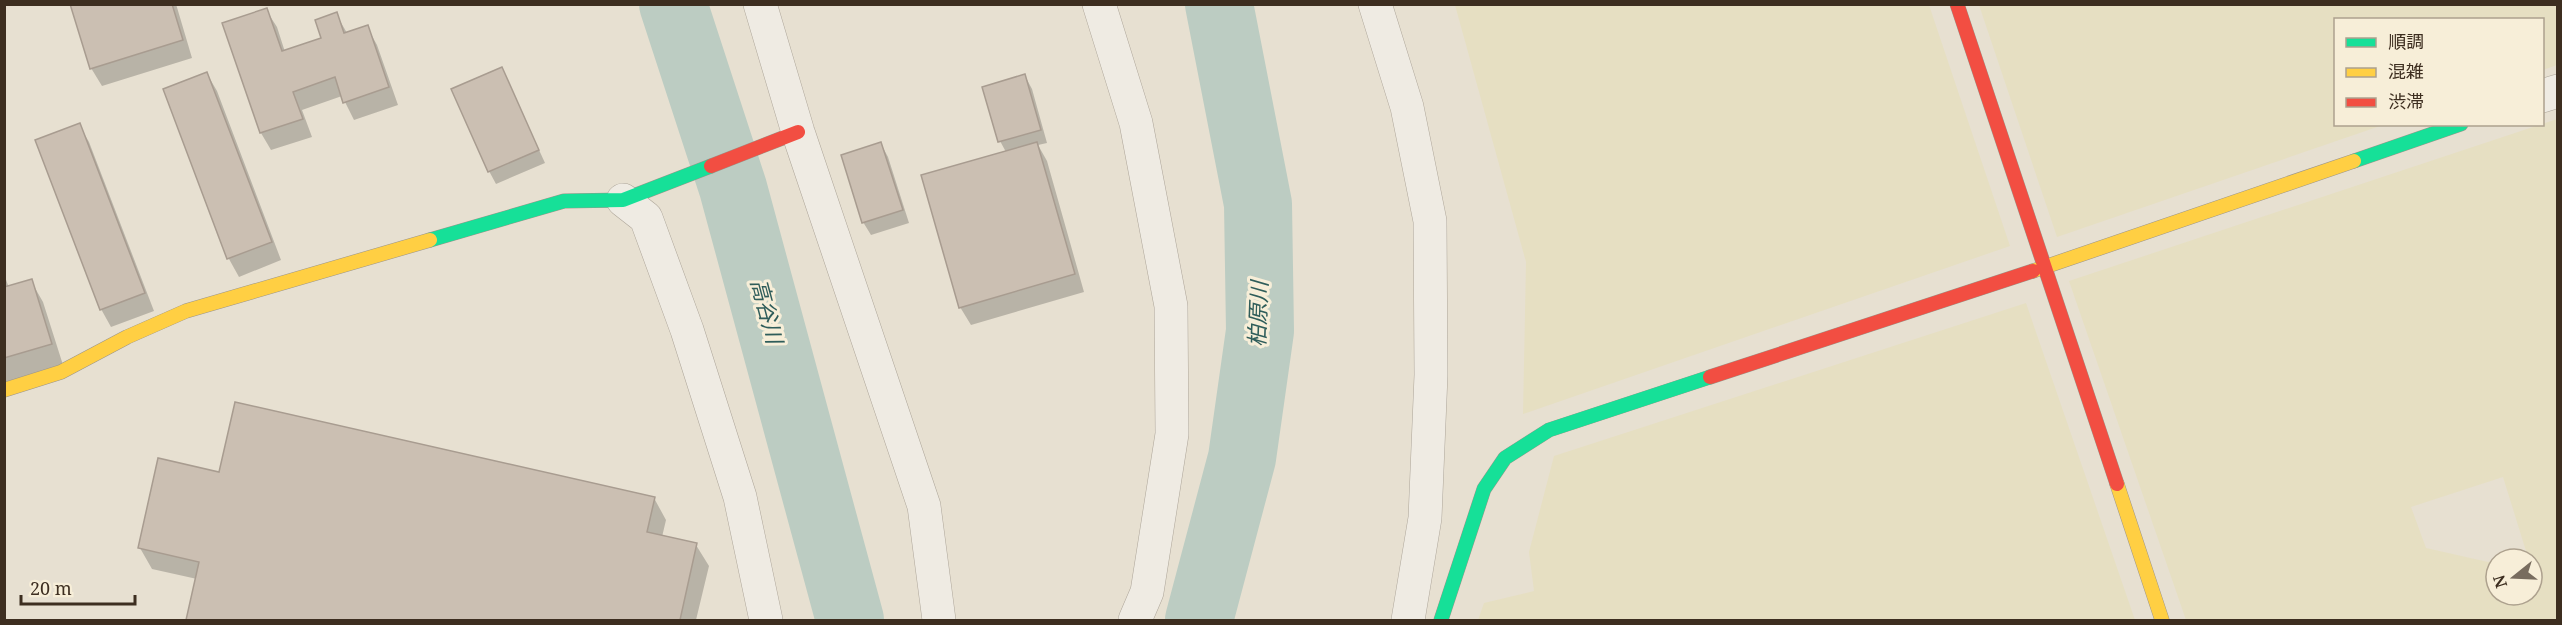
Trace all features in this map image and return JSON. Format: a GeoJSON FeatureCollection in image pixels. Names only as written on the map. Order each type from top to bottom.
{"type":"FeatureCollection","features":[{"type":"Feature","properties":{"kind":"street"},"geometry":{"type":"LineString","coordinates":[[760,4],[798,132],[924,506],[939,621]]}},
{"type":"Feature","properties":{"kind":"street"},"geometry":{"type":"LineString","coordinates":[[1099,4],[1136,123],[1171,306],[1172,434],[1147,592],[1135,621]]}},
{"type":"Feature","properties":{"kind":"street"},"geometry":{"type":"LineString","coordinates":[[1375,4],[1407,107],[1430,221],[1431,375],[1425,518],[1408,621]]}},
{"type":"Feature","properties":{"kind":"street"},"geometry":{"type":"LineString","coordinates":[[1957,4],[2162,621]]}},
{"type":"Feature","properties":{"kind":"street"},"geometry":{"type":"LineString","coordinates":[[1442,621],[1484,489],[1505,458],[1549,429],[2046,267],[2455,126]]}},
{"type":"Feature","properties":{"kind":"street"},"geometry":{"type":"LineString","coordinates":[[4,390],[61,372],[127,337],[186,311],[564,201],[624,200],[798,132]]}},
{"type":"Feature","properties":{"kind":"street"},"geometry":{"type":"LineString","coordinates":[[624,200],[646,218],[687,330],[740,496],[765,621]]}},
{"type":"Feature","properties":{"kind":"shaded area"},"geometry":{"type":"Polygon","coordinates":[[[1455,5],[1929,5],[2010,246],[1523,414],[1526,262],[1455,5]]]}},
{"type":"Feature","properties":{"kind":"shaded area"},"geometry":{"type":"Polygon","coordinates":[[[1979,5],[2557,5],[2557,65],[2544,70],[2544,18],[2334,18],[2334,126],[2380,126],[2057,237],[1979,5]]]}},
{"type":"Feature","properties":{"kind":"shaded area"},"geometry":{"type":"Polygon","coordinates":[[[2557,119],[2557,620],[2186,620],[2069,281],[2536,126],[2544,126],[2544,123],[2557,119]],[[2503,477],[2411,507],[2426,548],[2484,561],[2484,607],[2544,607],[2544,547],[2525,547],[2503,477]]]}},
{"type":"Feature","properties":{"kind":"shaded area"},"geometry":{"type":"Polygon","coordinates":[[[2026,303],[2135,620],[1478,620],[1484,603],[1534,591],[1529,552],[1554,456],[2026,303]]]}},
{"type":"Feature","properties":{"kind":"building"},"geometry":{"type":"Polygon","coordinates":[[[70,4],[172,4],[183,40],[90,69],[70,4]]]}},
{"type":"Feature","properties":{"kind":"building"},"geometry":{"type":"Polygon","coordinates":[[[267,8],[282,51],[321,38],[315,20],[337,12],[344,33],[368,25],[389,87],[343,103],[335,77],[293,92],[303,119],[260,133],[222,23],[267,8]]]}},
{"type":"Feature","properties":{"kind":"building"},"geometry":{"type":"Polygon","coordinates":[[[502,67],[539,150],[488,172],[451,89],[502,67]]]}},
{"type":"Feature","properties":{"kind":"building"},"geometry":{"type":"Polygon","coordinates":[[[207,72],[272,242],[227,259],[163,89],[207,72]]]}},
{"type":"Feature","properties":{"kind":"building"},"geometry":{"type":"Polygon","coordinates":[[[1025,74],[1041,130],[998,142],[982,87],[1025,74]]]}},
{"type":"Feature","properties":{"kind":"building"},"geometry":{"type":"Polygon","coordinates":[[[80,123],[145,293],[100,310],[35,140],[80,123]]]}},
{"type":"Feature","properties":{"kind":"building"},"geometry":{"type":"Polygon","coordinates":[[[881,142],[903,210],[862,223],[841,155],[881,142]]]}},
{"type":"Feature","properties":{"kind":"building"},"geometry":{"type":"Polygon","coordinates":[[[1037,142],[1075,274],[959,308],[921,175],[1037,142]]]}},
{"type":"Feature","properties":{"kind":"building"},"geometry":{"type":"Polygon","coordinates":[[[32,279],[52,344],[4,358],[4,287],[32,279]]]}},
{"type":"Feature","properties":{"kind":"building"},"geometry":{"type":"Polygon","coordinates":[[[235,402],[655,497],[647,532],[697,543],[680,620],[186,620],[199,562],[138,548],[158,458],[219,472],[235,402]]]}},
{"type":"Feature","properties":{"kind":"waterway","name":"高谷川"},"geometry":{"type":"LineString","coordinates":[[673,4],[733,188],[850,620]]}},
{"type":"Feature","properties":{"kind":"waterway","name":"柏原川"},"geometry":{"type":"LineString","coordinates":[[1199,620],[1242,458],[1260,331],[1258,204],[1219,4]]}},
{"type":"Feature","properties":{"kind":"traffic: fast"},"geometry":{"type":"LineString","coordinates":[[2354,161],[2455,126]]}},
{"type":"Feature","properties":{"kind":"traffic: fast"},"geometry":{"type":"LineString","coordinates":[[430,240],[564,201],[623,200],[711,166]]}},
{"type":"Feature","properties":{"kind":"traffic: fast"},"geometry":{"type":"LineString","coordinates":[[1441,620],[1484,489],[1505,458],[1549,430],[1710,377]]}},
{"type":"Feature","properties":{"kind":"traffic: slow"},"geometry":{"type":"LineString","coordinates":[[2033,271],[2354,161]]}},
{"type":"Feature","properties":{"kind":"traffic: slow"},"geometry":{"type":"LineString","coordinates":[[4,390],[61,372],[127,337],[186,311],[430,240]]}},
{"type":"Feature","properties":{"kind":"traffic: slow"},"geometry":{"type":"LineString","coordinates":[[2117,484],[2162,620]]}},
{"type":"Feature","properties":{"kind":"traffic: jam"},"geometry":{"type":"LineString","coordinates":[[1957,4],[2117,484]]}},
{"type":"Feature","properties":{"kind":"traffic: jam"},"geometry":{"type":"LineString","coordinates":[[711,166],[798,132]]}},
{"type":"Feature","properties":{"kind":"traffic: jam"},"geometry":{"type":"LineString","coordinates":[[1710,377],[2033,271]]}}]}
